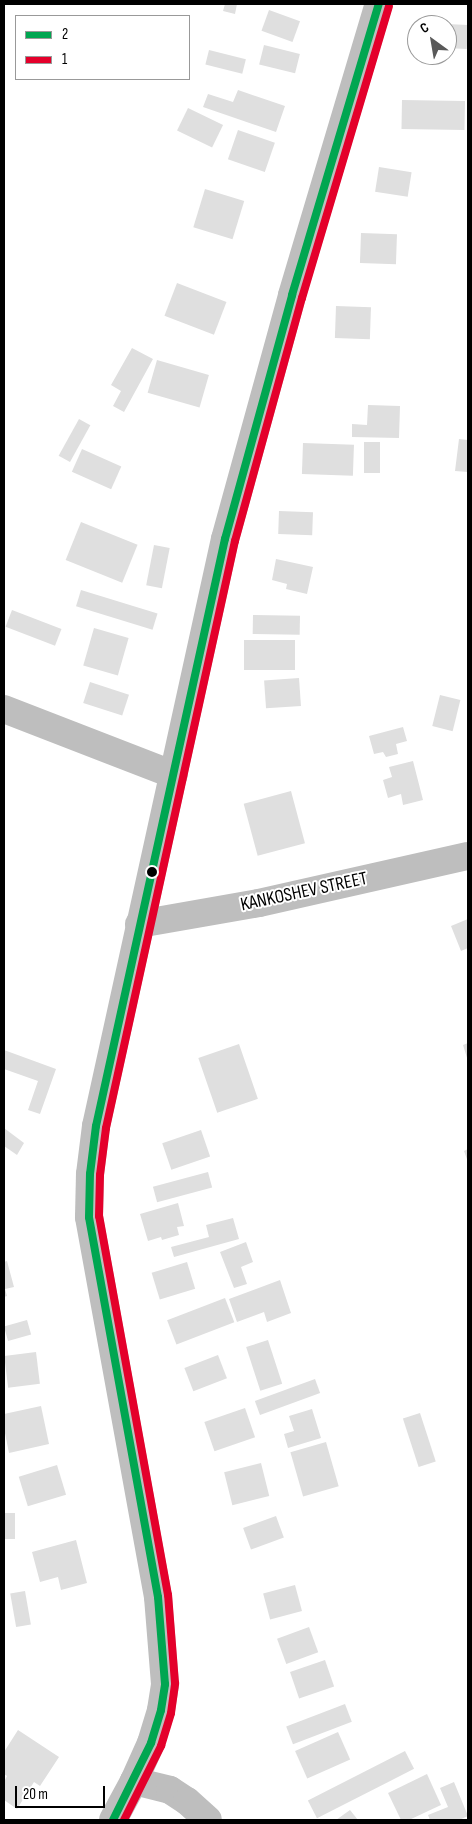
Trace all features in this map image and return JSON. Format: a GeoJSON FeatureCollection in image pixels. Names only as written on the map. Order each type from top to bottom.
{"type":"FeatureCollection","features":[{"type":"Feature","properties":{"kind":"street"},"geometry":{"type":"LineString","coordinates":[[113,1820],[134,1781],[151,1743],[162,1710],[164,1684],[158,1597],[89,1217],[90,1174],[96,1126],[139,924],[226,539],[292,295],[379,4]]}},
{"type":"Feature","properties":{"kind":"street"},"geometry":{"type":"LineString","coordinates":[[4,709],[174,775]]}},
{"type":"Feature","properties":{"kind":"street","name":"KANKOSHEV STREET"},"geometry":{"type":"LineString","coordinates":[[139,924],[259,903],[468,856]]}},
{"type":"Feature","properties":{"kind":"street"},"geometry":{"type":"LineString","coordinates":[[134,1781],[170,1790],[187,1801],[208,1820]]}},
{"type":"Feature","properties":{"kind":"building"},"geometry":{"type":"Polygon","coordinates":[[[225,4],[237,4],[235,14],[223,11],[225,4]]]}},
{"type":"Feature","properties":{"kind":"building"},"geometry":{"type":"Polygon","coordinates":[[[269,10],[300,21],[292,42],[261,31],[269,10]]]}},
{"type":"Feature","properties":{"kind":"building"},"geometry":{"type":"Polygon","coordinates":[[[457,25],[468,25],[467,49],[457,49],[457,25]]]}},
{"type":"Feature","properties":{"kind":"building"},"geometry":{"type":"Polygon","coordinates":[[[264,45],[300,54],[295,73],[259,64],[264,45]]]}},
{"type":"Feature","properties":{"kind":"building"},"geometry":{"type":"Polygon","coordinates":[[[209,50],[246,59],[242,74],[205,65],[209,50]]]}},
{"type":"Feature","properties":{"kind":"building"},"geometry":{"type":"Polygon","coordinates":[[[238,90],[285,106],[276,132],[203,107],[208,94],[233,102],[238,90]]]}},
{"type":"Feature","properties":{"kind":"building"},"geometry":{"type":"Polygon","coordinates":[[[402,100],[465,101],[464,130],[401,129],[402,100]]]}},
{"type":"Feature","properties":{"kind":"building"},"geometry":{"type":"Polygon","coordinates":[[[188,108],[223,125],[212,148],[177,130],[188,108]]]}},
{"type":"Feature","properties":{"kind":"building"},"geometry":{"type":"Polygon","coordinates":[[[238,130],[275,143],[265,172],[228,159],[238,130]]]}},
{"type":"Feature","properties":{"kind":"building"},"geometry":{"type":"Polygon","coordinates":[[[379,167],[412,172],[408,197],[375,192],[379,167]]]}},
{"type":"Feature","properties":{"kind":"building"},"geometry":{"type":"Polygon","coordinates":[[[205,189],[244,201],[233,239],[193,227],[205,189]]]}},
{"type":"Feature","properties":{"kind":"building"},"geometry":{"type":"Polygon","coordinates":[[[361,233],[397,234],[396,264],[360,263],[361,233]]]}},
{"type":"Feature","properties":{"kind":"building"},"geometry":{"type":"Polygon","coordinates":[[[177,283],[226,302],[214,335],[164,316],[177,283]]]}},
{"type":"Feature","properties":{"kind":"building"},"geometry":{"type":"Polygon","coordinates":[[[336,306],[371,307],[370,339],[335,338],[336,306]]]}},
{"type":"Feature","properties":{"kind":"building"},"geometry":{"type":"Polygon","coordinates":[[[132,348],[153,359],[124,412],[113,406],[121,391],[111,385],[132,348]]]}},
{"type":"Feature","properties":{"kind":"building"},"geometry":{"type":"Polygon","coordinates":[[[157,360],[209,375],[200,408],[148,393],[157,360]]]}},
{"type":"Feature","properties":{"kind":"building"},"geometry":{"type":"Polygon","coordinates":[[[368,405],[400,406],[399,438],[352,437],[352,424],[367,425],[368,405]]]}},
{"type":"Feature","properties":{"kind":"building"},"geometry":{"type":"Polygon","coordinates":[[[79,419],[90,425],[70,462],[59,456],[79,419]]]}},
{"type":"Feature","properties":{"kind":"building"},"geometry":{"type":"Polygon","coordinates":[[[459,439],[468,440],[468,472],[455,471],[459,439]]]}},
{"type":"Feature","properties":{"kind":"building"},"geometry":{"type":"Polygon","coordinates":[[[364,442],[380,442],[380,473],[364,473],[364,442]]]}},
{"type":"Feature","properties":{"kind":"building"},"geometry":{"type":"Polygon","coordinates":[[[303,443],[354,445],[353,476],[302,474],[303,443]]]}},
{"type":"Feature","properties":{"kind":"building"},"geometry":{"type":"Polygon","coordinates":[[[82,449],[121,466],[111,489],[72,472],[82,449]]]}},
{"type":"Feature","properties":{"kind":"building"},"geometry":{"type":"Polygon","coordinates":[[[279,511],[313,512],[312,535],[278,534],[279,511]]]}},
{"type":"Feature","properties":{"kind":"building"},"geometry":{"type":"Polygon","coordinates":[[[81,522],[138,545],[122,583],[66,560],[81,522]]]}},
{"type":"Feature","properties":{"kind":"building"},"geometry":{"type":"Polygon","coordinates":[[[154,545],[170,548],[162,588],[146,585],[154,545]]]}},
{"type":"Feature","properties":{"kind":"building"},"geometry":{"type":"Polygon","coordinates":[[[276,559],[313,567],[307,594],[286,589],[287,584],[272,580],[276,559]]]}},
{"type":"Feature","properties":{"kind":"building"},"geometry":{"type":"Polygon","coordinates":[[[81,590],[158,613],[153,630],[76,606],[81,590]]]}},
{"type":"Feature","properties":{"kind":"building"},"geometry":{"type":"Polygon","coordinates":[[[12,610],[61,629],[55,646],[6,627],[12,610]]]}},
{"type":"Feature","properties":{"kind":"building"},"geometry":{"type":"Polygon","coordinates":[[[253,615],[300,616],[300,635],[253,634],[253,615]]]}},
{"type":"Feature","properties":{"kind":"building"},"geometry":{"type":"Polygon","coordinates":[[[94,628],[129,638],[118,675],[83,665],[94,628]]]}},
{"type":"Feature","properties":{"kind":"building"},"geometry":{"type":"Polygon","coordinates":[[[244,640],[295,640],[295,670],[244,670],[244,640]]]}},
{"type":"Feature","properties":{"kind":"building"},"geometry":{"type":"Polygon","coordinates":[[[299,678],[301,706],[266,708],[264,680],[299,678]]]}},
{"type":"Feature","properties":{"kind":"building"},"geometry":{"type":"Polygon","coordinates":[[[90,682],[129,695],[122,716],[83,703],[90,682]]]}},
{"type":"Feature","properties":{"kind":"building"},"geometry":{"type":"Polygon","coordinates":[[[440,695],[460,700],[453,731],[432,726],[440,695]]]}},
{"type":"Feature","properties":{"kind":"building"},"geometry":{"type":"Polygon","coordinates":[[[403,727],[407,741],[396,744],[398,754],[386,757],[383,752],[374,754],[369,736],[403,727]]]}},
{"type":"Feature","properties":{"kind":"building"},"geometry":{"type":"Polygon","coordinates":[[[413,761],[423,800],[403,805],[401,794],[388,798],[383,780],[392,777],[389,767],[413,761]]]}},
{"type":"Feature","properties":{"kind":"building"},"geometry":{"type":"Polygon","coordinates":[[[291,791],[305,843],[258,856],[244,804],[291,791]]]}},
{"type":"Feature","properties":{"kind":"building"},"geometry":{"type":"Polygon","coordinates":[[[468,919],[468,948],[461,951],[451,926],[468,919]]]}},
{"type":"Feature","properties":{"kind":"building"},"geometry":{"type":"Polygon","coordinates":[[[468,1043],[468,1061],[463,1045],[468,1043]]]}},
{"type":"Feature","properties":{"kind":"building"},"geometry":{"type":"Polygon","coordinates":[[[239,1044],[258,1099],[217,1113],[198,1058],[239,1044]]]}},
{"type":"Feature","properties":{"kind":"building"},"geometry":{"type":"Polygon","coordinates":[[[4,1050],[56,1069],[40,1114],[28,1110],[38,1081],[4,1069],[4,1050]]]}},
{"type":"Feature","properties":{"kind":"building"},"geometry":{"type":"Polygon","coordinates":[[[4,1128],[24,1143],[17,1155],[4,1146],[4,1128]]]}},
{"type":"Feature","properties":{"kind":"building"},"geometry":{"type":"Polygon","coordinates":[[[201,1130],[210,1156],[171,1170],[162,1143],[201,1130]]]}},
{"type":"Feature","properties":{"kind":"building"},"geometry":{"type":"Polygon","coordinates":[[[468,1149],[468,1162],[464,1151],[468,1149]]]}},
{"type":"Feature","properties":{"kind":"building"},"geometry":{"type":"Polygon","coordinates":[[[208,1172],[212,1187],[157,1202],[153,1187],[208,1172]]]}},
{"type":"Feature","properties":{"kind":"building"},"geometry":{"type":"Polygon","coordinates":[[[178,1203],[184,1226],[177,1227],[179,1235],[162,1240],[161,1237],[148,1241],[140,1214],[178,1203]]]}},
{"type":"Feature","properties":{"kind":"building"},"geometry":{"type":"Polygon","coordinates":[[[233,1218],[239,1239],[174,1257],[171,1247],[209,1237],[206,1225],[233,1218]]]}},
{"type":"Feature","properties":{"kind":"building"},"geometry":{"type":"Polygon","coordinates":[[[246,1242],[253,1262],[241,1267],[247,1284],[234,1288],[220,1252],[246,1242]]]}},
{"type":"Feature","properties":{"kind":"building"},"geometry":{"type":"Polygon","coordinates":[[[7,1261],[14,1287],[5,1289],[7,1296],[4,1297],[4,1262],[7,1261]]]}},
{"type":"Feature","properties":{"kind":"building"},"geometry":{"type":"Polygon","coordinates":[[[187,1262],[195,1289],[160,1300],[152,1273],[187,1262]]]}},
{"type":"Feature","properties":{"kind":"building"},"geometry":{"type":"Polygon","coordinates":[[[280,1280],[291,1313],[267,1322],[264,1312],[237,1322],[229,1299],[280,1280]]]}},
{"type":"Feature","properties":{"kind":"building"},"geometry":{"type":"Polygon","coordinates":[[[225,1298],[234,1322],[176,1344],[167,1320],[225,1298]]]}},
{"type":"Feature","properties":{"kind":"building"},"geometry":{"type":"Polygon","coordinates":[[[27,1320],[31,1334],[8,1341],[4,1327],[27,1320]]]}},
{"type":"Feature","properties":{"kind":"building"},"geometry":{"type":"Polygon","coordinates":[[[268,1340],[282,1384],[260,1391],[246,1347],[268,1340]]]}},
{"type":"Feature","properties":{"kind":"building"},"geometry":{"type":"Polygon","coordinates":[[[36,1352],[40,1384],[8,1388],[4,1356],[36,1352]]]}},
{"type":"Feature","properties":{"kind":"building"},"geometry":{"type":"Polygon","coordinates":[[[218,1355],[227,1378],[193,1391],[184,1368],[218,1355]]]}},
{"type":"Feature","properties":{"kind":"building"},"geometry":{"type":"Polygon","coordinates":[[[315,1379],[320,1393],[260,1415],[255,1401],[315,1379]]]}},
{"type":"Feature","properties":{"kind":"building"},"geometry":{"type":"Polygon","coordinates":[[[41,1406],[49,1444],[9,1453],[4,1428],[4,1414],[41,1406]]]}},
{"type":"Feature","properties":{"kind":"building"},"geometry":{"type":"Polygon","coordinates":[[[245,1408],[255,1437],[214,1451],[204,1422],[245,1408]]]}},
{"type":"Feature","properties":{"kind":"building"},"geometry":{"type":"Polygon","coordinates":[[[312,1409],[321,1438],[288,1448],[284,1434],[294,1431],[289,1416],[312,1409]]]}},
{"type":"Feature","properties":{"kind":"building"},"geometry":{"type":"Polygon","coordinates":[[[420,1413],[436,1462],[419,1467],[403,1419],[420,1413]]]}},
{"type":"Feature","properties":{"kind":"building"},"geometry":{"type":"Polygon","coordinates":[[[326,1442],[339,1486],[303,1496],[290,1452],[326,1442]]]}},
{"type":"Feature","properties":{"kind":"building"},"geometry":{"type":"Polygon","coordinates":[[[261,1463],[269,1496],[232,1505],[224,1472],[261,1463]]]}},
{"type":"Feature","properties":{"kind":"building"},"geometry":{"type":"Polygon","coordinates":[[[57,1465],[66,1495],[28,1506],[19,1477],[57,1465]]]}},
{"type":"Feature","properties":{"kind":"building"},"geometry":{"type":"Polygon","coordinates":[[[4,1513],[15,1513],[15,1539],[4,1539],[4,1513]]]}},
{"type":"Feature","properties":{"kind":"building"},"geometry":{"type":"Polygon","coordinates":[[[276,1516],[284,1538],[251,1550],[243,1528],[276,1516]]]}},
{"type":"Feature","properties":{"kind":"building"},"geometry":{"type":"Polygon","coordinates":[[[76,1540],[87,1583],[61,1590],[58,1577],[40,1582],[32,1552],[76,1540]]]}},
{"type":"Feature","properties":{"kind":"building"},"geometry":{"type":"Polygon","coordinates":[[[295,1585],[302,1611],[270,1620],[263,1594],[295,1585]]]}},
{"type":"Feature","properties":{"kind":"building"},"geometry":{"type":"Polygon","coordinates":[[[25,1591],[31,1624],[16,1627],[10,1594],[25,1591]]]}},
{"type":"Feature","properties":{"kind":"building"},"geometry":{"type":"Polygon","coordinates":[[[309,1627],[318,1652],[286,1664],[277,1639],[309,1627]]]}},
{"type":"Feature","properties":{"kind":"building"},"geometry":{"type":"Polygon","coordinates":[[[325,1660],[334,1686],[299,1699],[290,1672],[325,1660]]]}},
{"type":"Feature","properties":{"kind":"building"},"geometry":{"type":"Polygon","coordinates":[[[345,1704],[352,1722],[293,1744],[286,1727],[345,1704]]]}},
{"type":"Feature","properties":{"kind":"building"},"geometry":{"type":"Polygon","coordinates":[[[18,1730],[59,1757],[40,1786],[34,1782],[17,1809],[4,1800],[4,1782],[7,1776],[4,1774],[4,1752],[18,1730]]]}},
{"type":"Feature","properties":{"kind":"building"},"geometry":{"type":"Polygon","coordinates":[[[338,1732],[350,1759],[307,1779],[295,1751],[338,1732]]]}},
{"type":"Feature","properties":{"kind":"building"},"geometry":{"type":"Polygon","coordinates":[[[405,1751],[414,1769],[317,1818],[308,1800],[405,1751]]]}},
{"type":"Feature","properties":{"kind":"building"},"geometry":{"type":"Polygon","coordinates":[[[427,1774],[441,1805],[409,1820],[401,1820],[388,1793],[427,1774]]]}},
{"type":"Feature","properties":{"kind":"building"},"geometry":{"type":"Polygon","coordinates":[[[454,1782],[468,1816],[459,1820],[430,1820],[428,1815],[448,1807],[440,1788],[454,1782]]]}},
{"type":"Feature","properties":{"kind":"building"},"geometry":{"type":"Polygon","coordinates":[[[350,1810],[358,1820],[336,1820],[350,1810]]]}},
{"type":"Feature","properties":{"kind":"transit line","name":"2"},"geometry":{"type":"LineString","coordinates":[[113,1820],[151,1743],[161,1710],[165,1684],[158,1597],[89,1217],[90,1174],[96,1126],[225,539],[292,295],[379,4]]}},
{"type":"Feature","properties":{"kind":"transit line","name":"1"},"geometry":{"type":"LineString","coordinates":[[124,1820],[161,1746],[171,1713],[175,1683],[168,1595],[99,1216],[100,1175],[106,1128],[235,541],[302,298],[389,7]]}}]}
